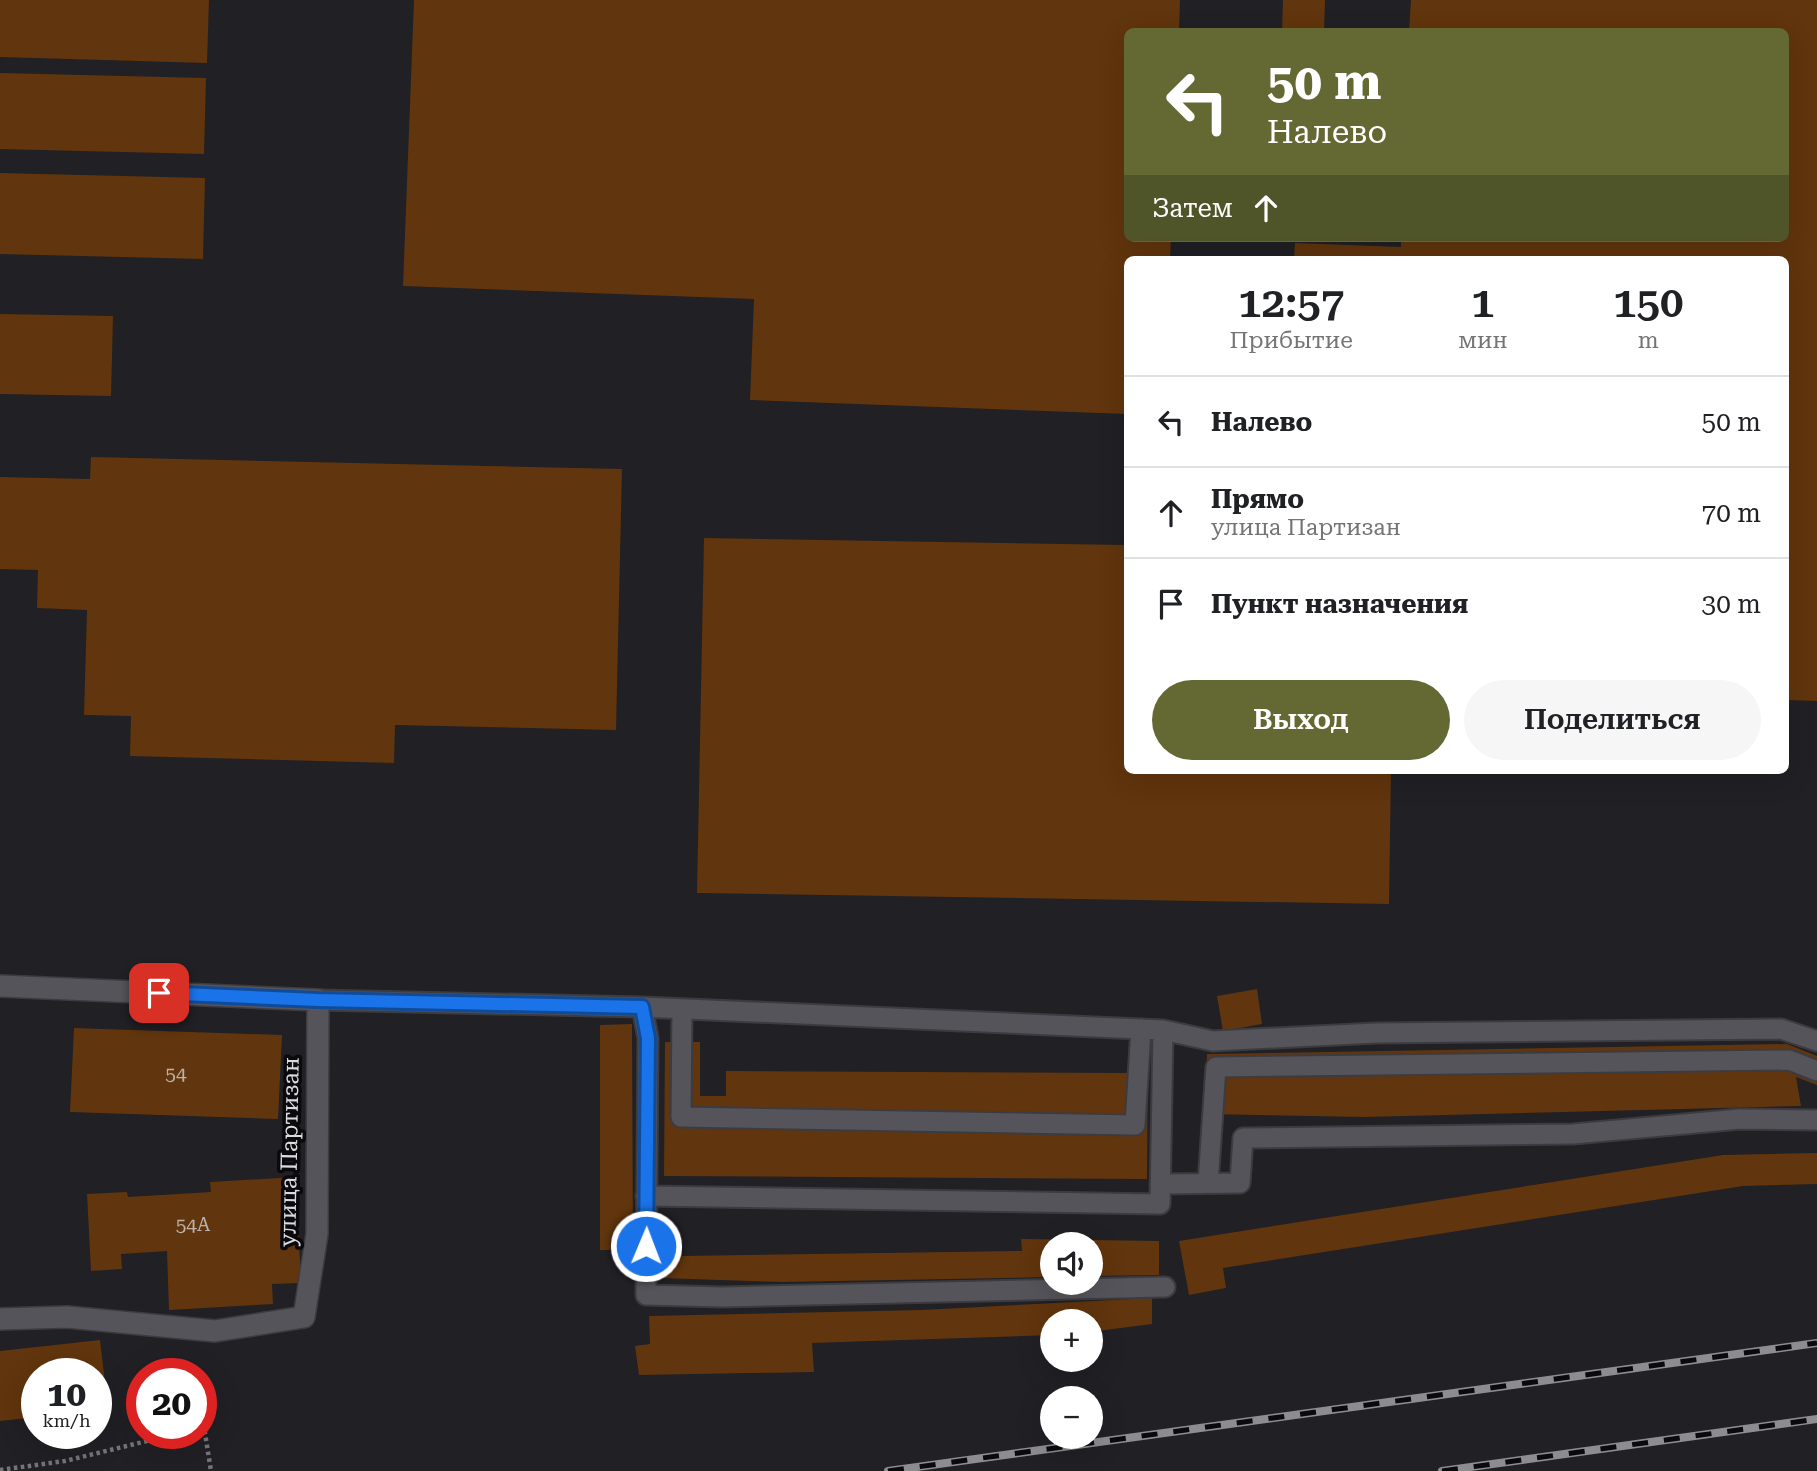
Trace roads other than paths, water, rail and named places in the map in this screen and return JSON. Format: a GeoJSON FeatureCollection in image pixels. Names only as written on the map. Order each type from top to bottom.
{"type":"FeatureCollection","features":[{"type":"Feature","properties":{"kind":"street"},"geometry":{"type":"LineString","coordinates":[[0,986],[318,1000]]}},
{"type":"Feature","properties":{"kind":"street","name":"улица Партизан"},"geometry":{"type":"LineString","coordinates":[[0,1319],[67,1317],[215,1331],[304,1317],[317,1234],[318,1000]]}},
{"type":"Feature","properties":{"kind":"lane"},"geometry":{"type":"LineString","coordinates":[[318,1000],[642,1007],[1163,1030],[1213,1041],[1376,1034],[1781,1029],[1817,1041]]}},
{"type":"Feature","properties":{"kind":"lane"},"geometry":{"type":"LineString","coordinates":[[642,1007],[648,1038],[646,1296],[723,1297],[1165,1287]]}},
{"type":"Feature","properties":{"kind":"lane"},"geometry":{"type":"LineString","coordinates":[[682,1009],[681,1117],[1135,1125],[1141,1029]]}},
{"type":"Feature","properties":{"kind":"lane"},"geometry":{"type":"LineString","coordinates":[[646,1196],[1160,1203],[1163,1030]]}},
{"type":"Feature","properties":{"kind":"lane"},"geometry":{"type":"LineString","coordinates":[[1208,1183],[1216,1067],[1789,1060],[1817,1071]]}},
{"type":"Feature","properties":{"kind":"lane"},"geometry":{"type":"LineString","coordinates":[[1160,1184],[1240,1183],[1243,1138],[1573,1134],[1740,1119],[1817,1120]]}},
{"type":"Feature","properties":{"kind":"railway"},"geometry":{"type":"LineString","coordinates":[[888,1471],[1817,1343]]}},
{"type":"Feature","properties":{"kind":"railway"},"geometry":{"type":"LineString","coordinates":[[1442,1471],[1817,1419]]}}]}
